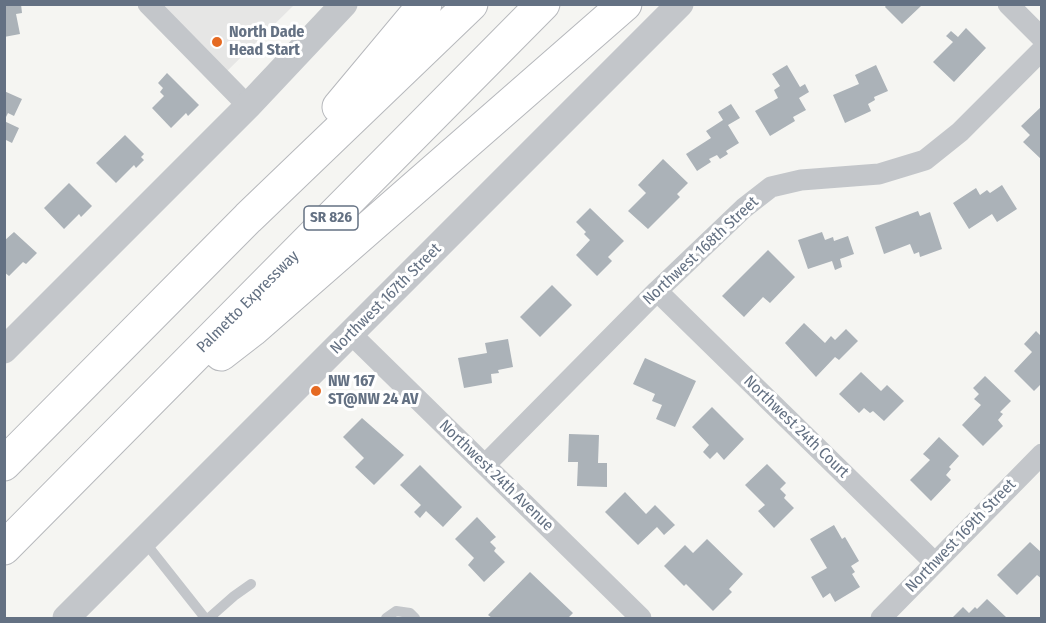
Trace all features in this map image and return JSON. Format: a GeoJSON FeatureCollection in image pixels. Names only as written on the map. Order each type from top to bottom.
{"type":"FeatureCollection","features":[{"type":"Feature","properties":{"kind":"highway"},"geometry":{"type":"LineString","coordinates":[[248,218],[425,4]]}},
{"type":"Feature","properties":{"kind":"highway"},"geometry":{"type":"LineString","coordinates":[[4,464],[248,218],[471,4]]}},
{"type":"Feature","properties":{"kind":"highway","name":"Palmetto Expressway"},"geometry":{"type":"LineString","coordinates":[[4,548],[543,4]]}},
{"type":"Feature","properties":{"kind":"highway"},"geometry":{"type":"LineString","coordinates":[[119,431],[252,330],[625,4]]}},
{"type":"Feature","properties":{"kind":"street"},"geometry":{"type":"LineString","coordinates":[[148,4],[248,106]]}},
{"type":"Feature","properties":{"kind":"street"},"geometry":{"type":"LineString","coordinates":[[4,350],[248,106],[344,4]]}},
{"type":"Feature","properties":{"kind":"street","name":"Northwest 167th Street"},"geometry":{"type":"LineString","coordinates":[[66,618],[680,4]]}},
{"type":"Feature","properties":{"kind":"street"},"geometry":{"type":"LineString","coordinates":[[1019,8],[1041,38]]}},
{"type":"Feature","properties":{"kind":"street","name":"Northwest 168th Street"},"geometry":{"type":"LineString","coordinates":[[485,465],[657,291],[744,208],[771,187],[801,180],[879,174],[925,160],[960,132],[1041,50]]}},
{"type":"Feature","properties":{"kind":"street","name":"Northwest 24th Court"},"geometry":{"type":"LineString","coordinates":[[657,291],[935,563]]}},
{"type":"Feature","properties":{"kind":"street","name":"Northwest 24th Avenue"},"geometry":{"type":"LineString","coordinates":[[351,334],[641,618]]}},
{"type":"Feature","properties":{"kind":"street","name":"Northwest 169th Street"},"geometry":{"type":"LineString","coordinates":[[882,618],[1041,454]]}},
{"type":"Feature","properties":{"kind":"lane"},"geometry":{"type":"LineString","coordinates":[[143,541],[207,618],[251,584]]}},
{"type":"Feature","properties":{"kind":"lane"},"geometry":{"type":"LineString","coordinates":[[386,618],[396,611],[410,613],[415,618]]}},
{"type":"Feature","properties":{"kind":"shaded area","name":"North Dade Head Start"},"geometry":{"type":"Polygon","coordinates":[[[139,5],[294,5],[218,80],[139,5]]]}},
{"type":"Feature","properties":{"kind":"building"},"geometry":{"type":"Polygon","coordinates":[[[4,4],[21,4],[22,13],[16,14],[20,34],[4,37],[4,4]]]}},
{"type":"Feature","properties":{"kind":"building"},"geometry":{"type":"Polygon","coordinates":[[[887,4],[920,4],[921,6],[902,24],[885,7],[887,4]]]}},
{"type":"Feature","properties":{"kind":"building"},"geometry":{"type":"Polygon","coordinates":[[[966,28],[986,48],[954,82],[933,62],[953,42],[946,36],[951,31],[958,37],[966,28]]]}},
{"type":"Feature","properties":{"kind":"building"},"geometry":{"type":"Polygon","coordinates":[[[787,65],[800,87],[805,84],[809,92],[799,98],[806,110],[793,117],[795,121],[770,136],[755,111],[778,98],[774,90],[780,86],[772,74],[787,65]]]}},
{"type":"Feature","properties":{"kind":"building"},"geometry":{"type":"Polygon","coordinates":[[[876,65],[888,91],[874,97],[875,100],[868,104],[871,111],[845,123],[833,95],[859,84],[855,75],[876,65]]]}},
{"type":"Feature","properties":{"kind":"building"},"geometry":{"type":"Polygon","coordinates":[[[167,73],[199,105],[188,116],[186,113],[171,128],[152,108],[164,96],[160,92],[163,88],[158,83],[167,73]]]}},
{"type":"Feature","properties":{"kind":"building"},"geometry":{"type":"Polygon","coordinates":[[[4,91],[22,99],[14,116],[8,113],[4,121],[4,91]]]}},
{"type":"Feature","properties":{"kind":"building"},"geometry":{"type":"Polygon","coordinates":[[[731,104],[740,118],[728,125],[739,143],[726,151],[728,154],[720,159],[717,155],[709,159],[711,162],[697,171],[686,154],[711,138],[706,131],[723,120],[718,112],[731,104]]]}},
{"type":"Feature","properties":{"kind":"building"},"geometry":{"type":"Polygon","coordinates":[[[1042,106],[1042,160],[1023,142],[1030,135],[1021,126],[1042,106]]]}},
{"type":"Feature","properties":{"kind":"building"},"geometry":{"type":"Polygon","coordinates":[[[4,121],[19,128],[12,143],[4,139],[4,121]]]}},
{"type":"Feature","properties":{"kind":"building"},"geometry":{"type":"Polygon","coordinates":[[[125,135],[144,154],[141,157],[144,160],[136,168],[134,165],[116,183],[96,163],[125,135]]]}},
{"type":"Feature","properties":{"kind":"building"},"geometry":{"type":"Polygon","coordinates":[[[663,159],[688,183],[677,194],[680,197],[648,229],[628,211],[646,193],[638,185],[663,159]]]}},
{"type":"Feature","properties":{"kind":"building"},"geometry":{"type":"Polygon","coordinates":[[[69,183],[92,206],[81,217],[79,214],[64,229],[44,208],[69,183]]]}},
{"type":"Feature","properties":{"kind":"building"},"geometry":{"type":"Polygon","coordinates":[[[1002,185],[1017,209],[997,222],[992,214],[969,229],[953,203],[976,188],[980,195],[987,190],[990,193],[1002,185]]]}},
{"type":"Feature","properties":{"kind":"building"},"geometry":{"type":"Polygon","coordinates":[[[590,208],[624,241],[608,257],[612,261],[597,276],[576,255],[590,240],[576,222],[590,208]]]}},
{"type":"Feature","properties":{"kind":"building"},"geometry":{"type":"Polygon","coordinates":[[[918,211],[920,216],[930,212],[942,249],[920,257],[919,252],[914,254],[910,244],[884,254],[875,227],[918,211]]]}},
{"type":"Feature","properties":{"kind":"building"},"geometry":{"type":"Polygon","coordinates":[[[14,232],[37,253],[26,264],[23,262],[9,276],[4,272],[4,241],[14,232]]]}},
{"type":"Feature","properties":{"kind":"building"},"geometry":{"type":"Polygon","coordinates":[[[822,232],[825,240],[833,237],[834,241],[848,236],[854,254],[840,259],[842,267],[835,270],[832,261],[808,269],[798,240],[822,232]]]}},
{"type":"Feature","properties":{"kind":"building"},"geometry":{"type":"Polygon","coordinates":[[[768,250],[795,277],[770,303],[763,297],[744,317],[722,296],[768,250]]]}},
{"type":"Feature","properties":{"kind":"building"},"geometry":{"type":"Polygon","coordinates":[[[552,285],[572,305],[540,337],[520,317],[552,285]]]}},
{"type":"Feature","properties":{"kind":"building"},"geometry":{"type":"Polygon","coordinates":[[[804,323],[825,343],[831,336],[835,340],[846,329],[858,341],[839,360],[835,357],[816,377],[785,343],[804,323]]]}},
{"type":"Feature","properties":{"kind":"building"},"geometry":{"type":"Polygon","coordinates":[[[1036,331],[1042,337],[1042,383],[1034,391],[1014,371],[1032,352],[1024,344],[1036,331]]]}},
{"type":"Feature","properties":{"kind":"building"},"geometry":{"type":"Polygon","coordinates":[[[508,339],[513,367],[491,374],[492,383],[464,388],[458,358],[487,353],[485,343],[508,339]]]}},
{"type":"Feature","properties":{"kind":"building"},"geometry":{"type":"Polygon","coordinates":[[[645,358],[696,381],[675,427],[656,419],[662,405],[652,401],[655,394],[633,384],[645,358]]]}},
{"type":"Feature","properties":{"kind":"building"},"geometry":{"type":"Polygon","coordinates":[[[861,372],[881,391],[887,385],[904,401],[884,421],[873,411],[870,413],[864,408],[859,413],[839,394],[861,372]]]}},
{"type":"Feature","properties":{"kind":"building"},"geometry":{"type":"Polygon","coordinates":[[[985,376],[1011,401],[1000,412],[1003,414],[998,420],[1003,426],[983,446],[962,425],[981,405],[974,399],[979,394],[973,388],[985,376]]]}},
{"type":"Feature","properties":{"kind":"building"},"geometry":{"type":"Polygon","coordinates":[[[712,407],[744,439],[724,460],[717,452],[710,459],[703,452],[709,445],[692,427],[712,407]]]}},
{"type":"Feature","properties":{"kind":"building"},"geometry":{"type":"Polygon","coordinates":[[[362,418],[404,455],[374,485],[355,467],[364,458],[343,437],[362,418]]]}},
{"type":"Feature","properties":{"kind":"building"},"geometry":{"type":"Polygon","coordinates":[[[569,434],[599,435],[598,463],[607,463],[607,487],[577,486],[578,462],[568,462],[569,434]]]}},
{"type":"Feature","properties":{"kind":"building"},"geometry":{"type":"Polygon","coordinates":[[[939,437],[959,456],[949,467],[951,469],[946,475],[951,480],[931,501],[910,480],[930,460],[923,454],[939,437]]]}},
{"type":"Feature","properties":{"kind":"building"},"geometry":{"type":"Polygon","coordinates":[[[767,464],[786,483],[780,489],[786,495],[784,498],[794,508],[774,528],[758,511],[765,505],[745,485],[767,464]]]}},
{"type":"Feature","properties":{"kind":"building"},"geometry":{"type":"Polygon","coordinates":[[[420,465],[462,507],[443,527],[426,511],[420,518],[414,512],[421,505],[400,485],[420,465]]]}},
{"type":"Feature","properties":{"kind":"building"},"geometry":{"type":"Polygon","coordinates":[[[625,492],[646,514],[655,505],[675,525],[664,535],[657,527],[638,545],[605,512],[625,492]]]}},
{"type":"Feature","properties":{"kind":"building"},"geometry":{"type":"Polygon","coordinates":[[[477,517],[496,537],[490,542],[496,548],[494,551],[505,562],[484,582],[468,565],[474,558],[455,539],[477,517]]]}},
{"type":"Feature","properties":{"kind":"building"},"geometry":{"type":"Polygon","coordinates":[[[834,525],[842,539],[845,537],[859,561],[851,566],[855,572],[852,574],[860,587],[835,602],[830,593],[823,598],[811,577],[827,568],[810,539],[834,525]]]}},
{"type":"Feature","properties":{"kind":"building"},"geometry":{"type":"Polygon","coordinates":[[[707,539],[743,574],[729,589],[732,592],[713,611],[664,566],[685,545],[693,553],[707,539]]]}},
{"type":"Feature","properties":{"kind":"building"},"geometry":{"type":"Polygon","coordinates":[[[1030,542],[1042,553],[1042,579],[1037,575],[1017,595],[997,575],[1030,542]]]}},
{"type":"Feature","properties":{"kind":"building"},"geometry":{"type":"Polygon","coordinates":[[[530,572],[573,613],[568,618],[492,618],[488,615],[530,572]]]}},
{"type":"Feature","properties":{"kind":"building"},"geometry":{"type":"Polygon","coordinates":[[[987,599],[1007,618],[952,618],[963,607],[969,613],[987,599]]]}},
{"type":"Feature","properties":{"kind":"place","name":"North Dade Head Start"},"geometry":{"type":"Point","coordinates":[217,42]}},
{"type":"Feature","properties":{"kind":"place","name":"NW 167 ST@NW 24 AV"},"geometry":{"type":"Point","coordinates":[316,391]}}]}
